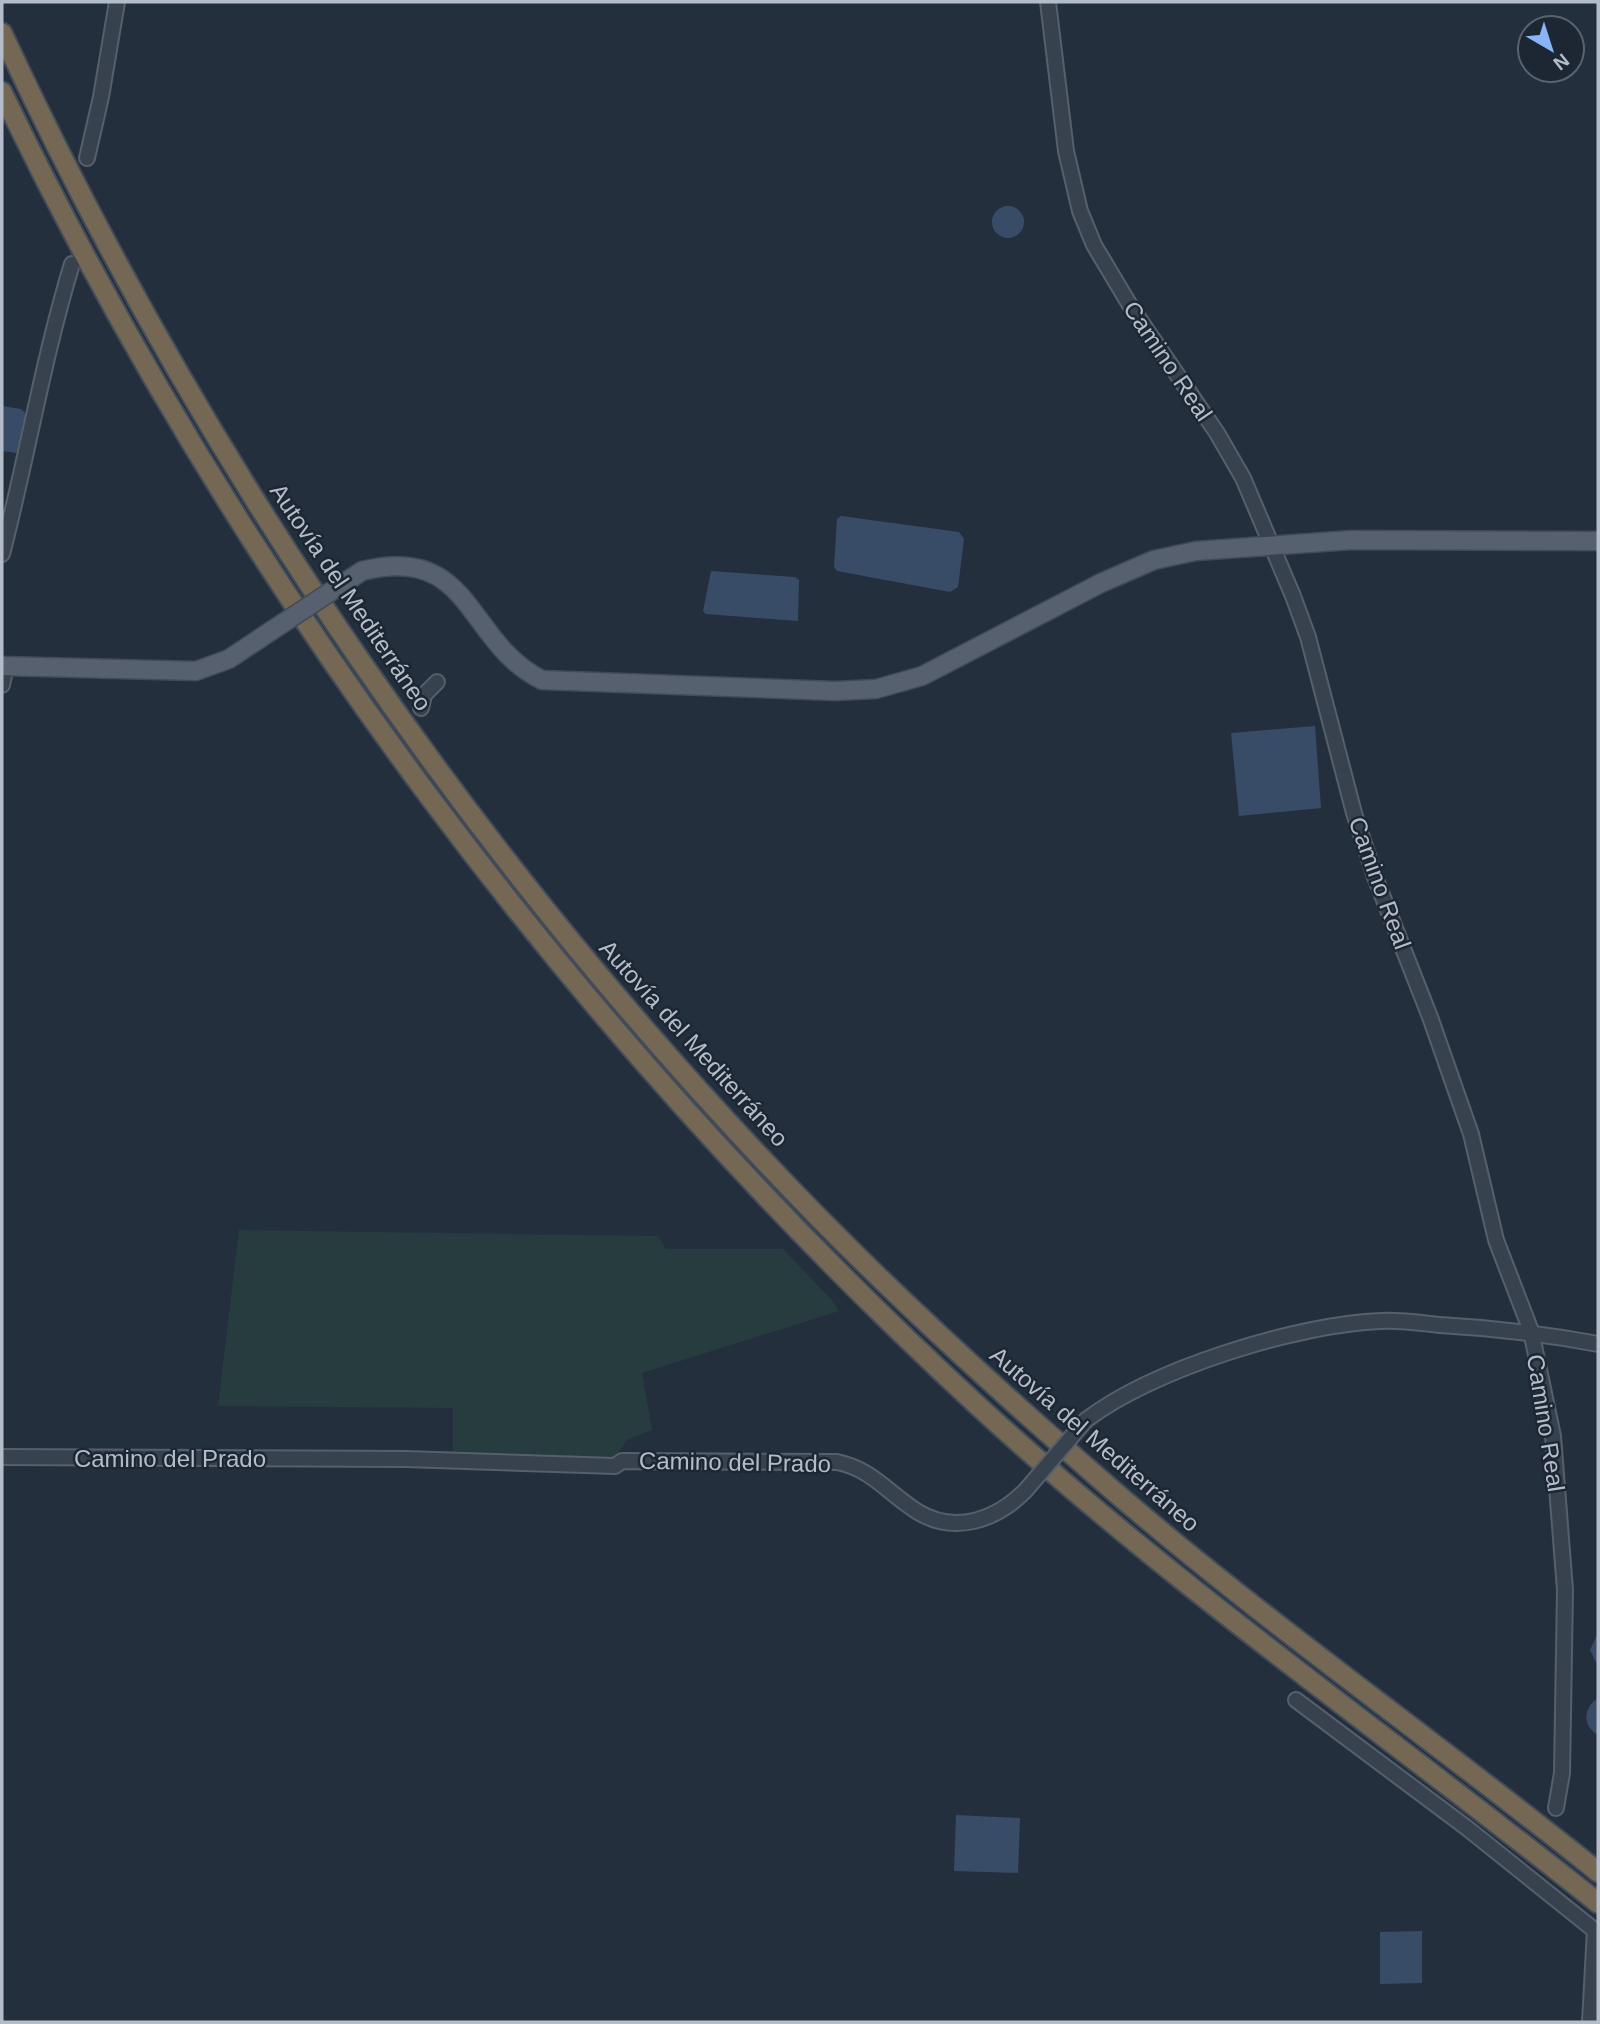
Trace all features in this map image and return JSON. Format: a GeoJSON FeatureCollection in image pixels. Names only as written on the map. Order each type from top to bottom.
{"type":"FeatureCollection","features":[{"type":"Feature","properties":{"kind":"highway","name":"Autovía del Mediterráneo"},"geometry":{"type":"LineString","coordinates":[[2,33],[80,194],[128,284],[215,434],[304,578],[445,779],[529,888],[649,1032],[820,1218],[939,1334],[1087,1468],[1220,1580],[1598,1872]]}},
{"type":"Feature","properties":{"kind":"highway","name":"Autovía del Mediterráneo"},"geometry":{"type":"LineString","coordinates":[[2,92],[100,285],[208,470],[281,587],[431,801],[608,1023],[773,1205],[977,1405],[1221,1611],[1598,1903]]}},
{"type":"Feature","properties":{"kind":"main road"},"geometry":{"type":"LineString","coordinates":[[4,666],[196,671],[229,659],[362,571],[388,564],[408,564],[425,569],[446,581],[460,594],[506,656],[542,680],[835,691],[876,690],[922,676],[1101,583],[1154,560],[1196,551],[1352,540],[1598,541]]}},
{"type":"Feature","properties":{"kind":"street"},"geometry":{"type":"LineString","coordinates":[[87,158],[102,97],[117,2]]}},
{"type":"Feature","properties":{"kind":"street","name":"Camino Real"},"geometry":{"type":"LineString","coordinates":[[1048,2],[1066,151],[1085,222],[1094,245],[1131,307],[1237,467],[1272,546],[1308,637],[1375,877],[1471,1134],[1496,1240],[1531,1331],[1553,1436],[1565,1590],[1562,1773],[1556,1808]]}},
{"type":"Feature","properties":{"kind":"street"},"geometry":{"type":"LineString","coordinates":[[2,554],[29,449],[57,316],[72,264]]}},
{"type":"Feature","properties":{"kind":"street"},"geometry":{"type":"LineString","coordinates":[[2,685],[4,666]]}},
{"type":"Feature","properties":{"kind":"street"},"geometry":{"type":"LineString","coordinates":[[421,708],[424,695],[437,682]]}},
{"type":"Feature","properties":{"kind":"street","name":"Camino del Prado"},"geometry":{"type":"LineString","coordinates":[[2,1457],[406,1459],[615,1466],[621,1461],[837,1462],[870,1473],[918,1512],[954,1523],[991,1517],[1007,1509],[1086,1420],[1120,1397],[1230,1350],[1327,1328],[1381,1321],[1531,1331],[1598,1343]]}},
{"type":"Feature","properties":{"kind":"street"},"geometry":{"type":"LineString","coordinates":[[1296,1700],[1467,1828],[1597,1932],[1590,2022]]}},
{"type":"Feature","properties":{"kind":"green space"},"geometry":{"type":"Polygon","coordinates":[[[239,1230],[658,1236],[666,1249],[783,1249],[832,1300],[839,1311],[642,1373],[652,1430],[627,1440],[615,1458],[502,1458],[453,1454],[453,1408],[218,1406],[239,1230]]]}},
{"type":"Feature","properties":{"kind":"water"},"geometry":{"type":"Polygon","coordinates":[[[1008,206],[1019,211],[1024,222],[1019,233],[1008,238],[997,233],[992,222],[997,211],[1008,206]]]}},
{"type":"Feature","properties":{"kind":"water"},"geometry":{"type":"Polygon","coordinates":[[[2,406],[21,409],[27,415],[22,445],[16,453],[2,451],[2,406]]]}},
{"type":"Feature","properties":{"kind":"water"},"geometry":{"type":"Polygon","coordinates":[[[841,516],[959,532],[964,539],[958,587],[950,592],[837,571],[834,567],[837,519],[841,516]]]}},
{"type":"Feature","properties":{"kind":"water"},"geometry":{"type":"Polygon","coordinates":[[[711,571],[795,577],[799,580],[798,621],[706,614],[703,611],[711,571]]]}},
{"type":"Feature","properties":{"kind":"water"},"geometry":{"type":"Polygon","coordinates":[[[1315,726],[1321,808],[1239,816],[1231,733],[1315,726]]]}},
{"type":"Feature","properties":{"kind":"water"},"geometry":{"type":"Polygon","coordinates":[[[1598,1633],[1598,1666],[1590,1650],[1598,1633]]]}},
{"type":"Feature","properties":{"kind":"water"},"geometry":{"type":"Polygon","coordinates":[[[1598,1698],[1598,1735],[1589,1727],[1586,1717],[1589,1707],[1598,1698]]]}},
{"type":"Feature","properties":{"kind":"water"},"geometry":{"type":"Polygon","coordinates":[[[956,1815],[1020,1818],[1018,1873],[954,1871],[956,1815]]]}},
{"type":"Feature","properties":{"kind":"water"},"geometry":{"type":"Polygon","coordinates":[[[1422,1931],[1422,1983],[1380,1984],[1380,1932],[1422,1931]]]}}]}
